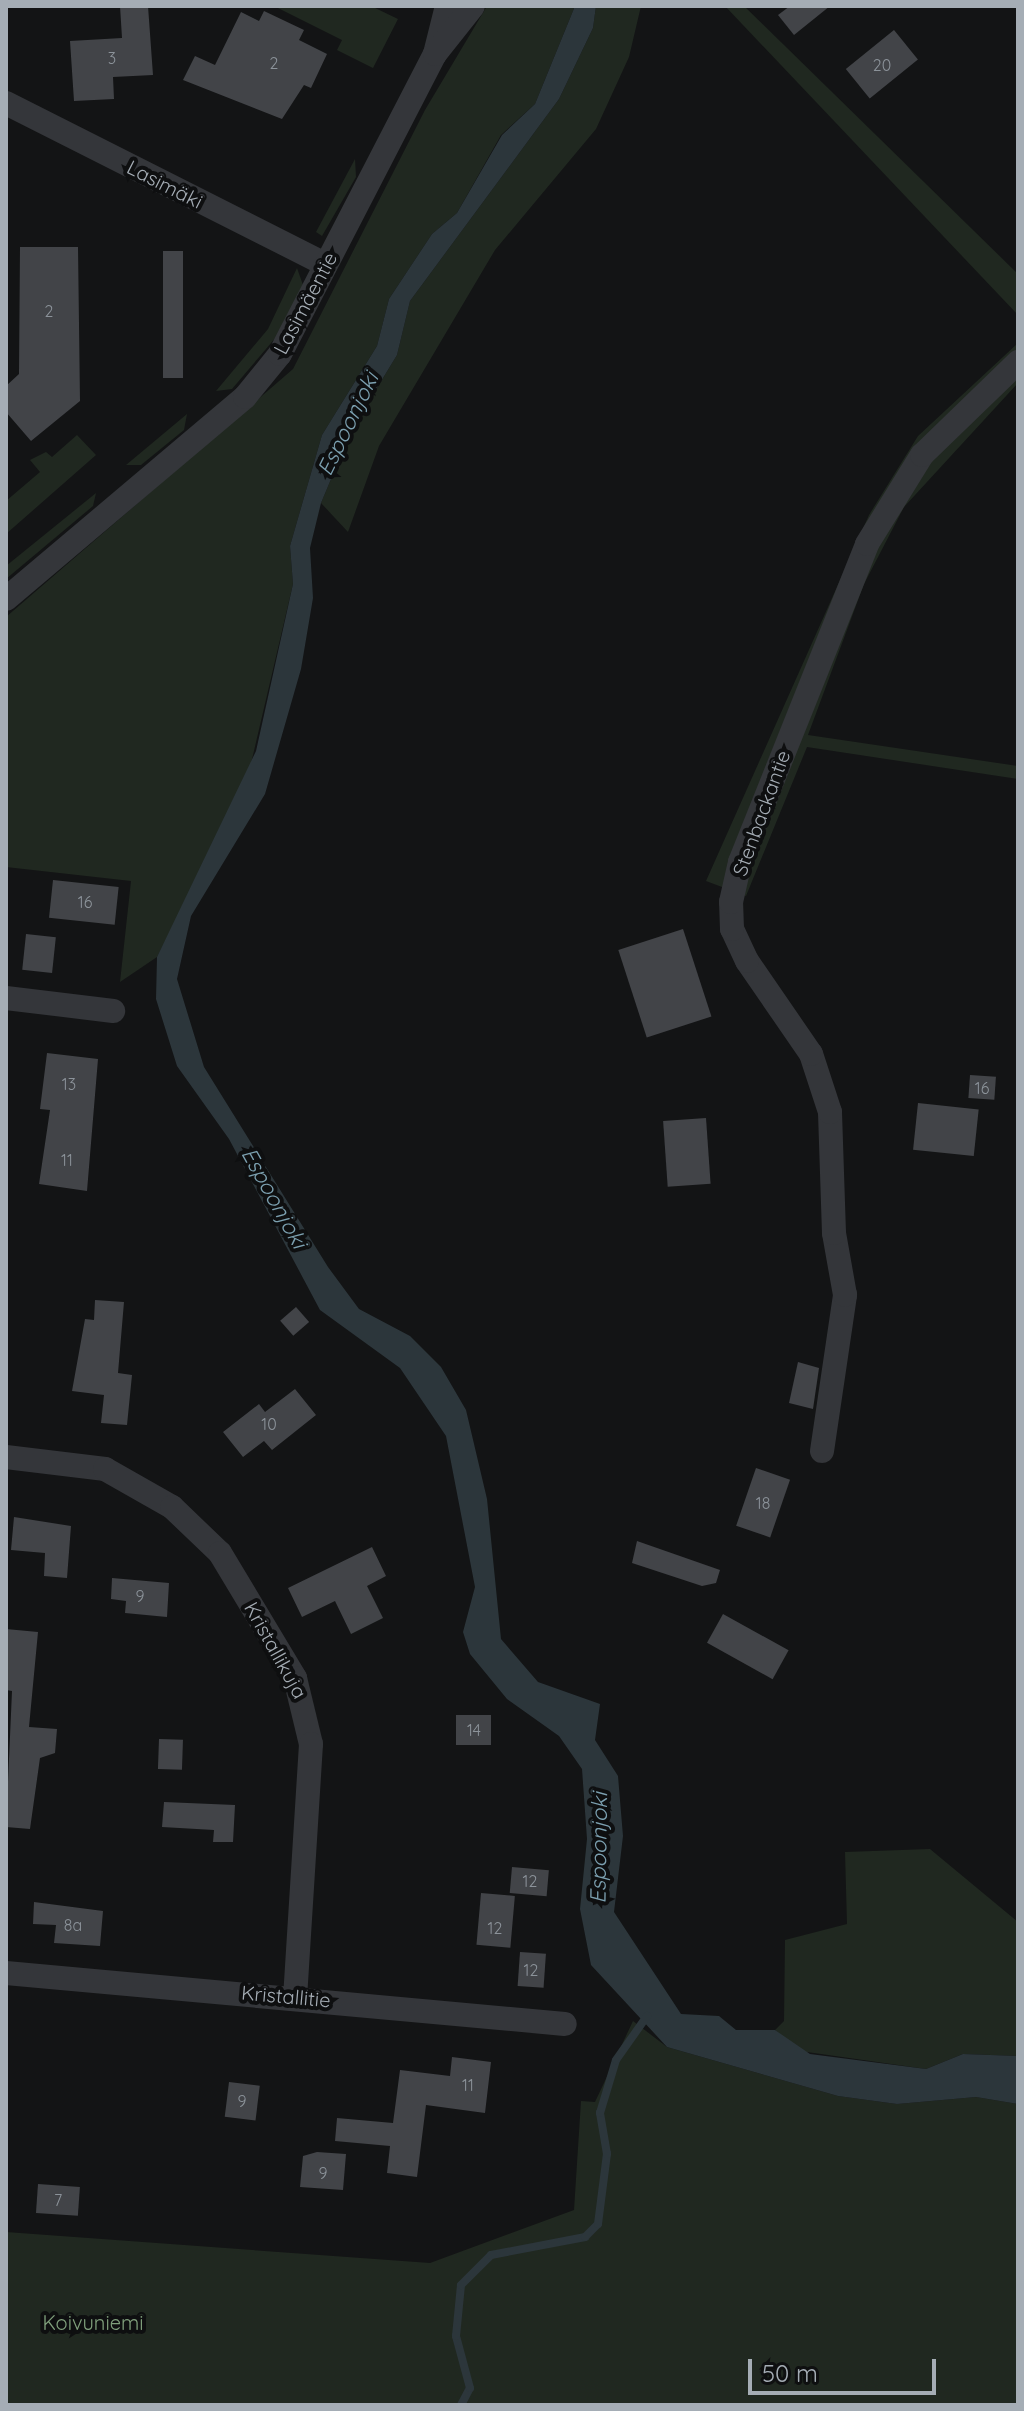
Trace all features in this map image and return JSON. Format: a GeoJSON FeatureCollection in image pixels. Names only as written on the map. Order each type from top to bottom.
{"type":"FeatureCollection","features":[{"type":"Feature","properties":{"kind":"street","name":"Lasimäentie"},"geometry":{"type":"LineString","coordinates":[[435,54],[447,6]]}},
{"type":"Feature","properties":{"kind":"street","name":"Lasimäentie"},"geometry":{"type":"LineString","coordinates":[[6,599],[245,397],[280,354],[435,54],[473,6]]}},
{"type":"Feature","properties":{"kind":"street","name":"Lasimäki"},"geometry":{"type":"LineString","coordinates":[[6,103],[325,264]]}},
{"type":"Feature","properties":{"kind":"street","name":"Stenbackantie"},"geometry":{"type":"LineString","coordinates":[[822,1451],[845,1295],[834,1233],[830,1112],[811,1054],[742,950],[731,902],[740,862],[867,544],[922,455],[1018,362]]}},
{"type":"Feature","properties":{"kind":"street"},"geometry":{"type":"LineString","coordinates":[[6,998],[113,1011]]}},
{"type":"Feature","properties":{"kind":"street","name":"Kristallikuja"},"geometry":{"type":"LineString","coordinates":[[6,1457],[105,1469],[172,1507],[220,1553],[295,1678],[311,1744],[295,1997]]}},
{"type":"Feature","properties":{"kind":"street","name":"Kristallitie"},"geometry":{"type":"LineString","coordinates":[[6,1973],[565,2024]]}},
{"type":"Feature","properties":{"kind":"green space"},"geometry":{"type":"Polygon","coordinates":[[[274,6],[371,6],[398,19],[373,68],[337,50],[342,40],[274,6]]]}},
{"type":"Feature","properties":{"kind":"green space"},"geometry":{"type":"Polygon","coordinates":[[[487,6],[575,6],[535,104],[501,135],[457,213],[432,234],[389,299],[377,346],[322,435],[290,546],[293,584],[246,785],[157,957],[120,982],[131,881],[6,867],[6,617],[293,369],[425,110],[487,6]]]}},
{"type":"Feature","properties":{"kind":"green space"},"geometry":{"type":"Polygon","coordinates":[[[596,6],[641,6],[629,57],[596,129],[495,250],[379,446],[348,532],[321,503],[352,429],[397,355],[410,301],[559,99],[593,28],[596,6]]]}},
{"type":"Feature","properties":{"kind":"green space"},"geometry":{"type":"Polygon","coordinates":[[[725,6],[744,6],[1018,274],[1018,315],[725,6]]]}},
{"type":"Feature","properties":{"kind":"green space"},"geometry":{"type":"Polygon","coordinates":[[[355,159],[356,177],[322,236],[316,232],[355,159]]]}},
{"type":"Feature","properties":{"kind":"green space"},"geometry":{"type":"Polygon","coordinates":[[[297,268],[303,285],[277,336],[232,389],[216,391],[268,329],[297,268]]]}},
{"type":"Feature","properties":{"kind":"green space"},"geometry":{"type":"Polygon","coordinates":[[[1018,343],[1018,383],[904,507],[864,584],[808,735],[1018,766],[1018,779],[807,747],[746,896],[706,881],[869,515],[918,436],[1018,343]]]}},
{"type":"Feature","properties":{"kind":"green space"},"geometry":{"type":"Polygon","coordinates":[[[187,414],[184,430],[141,465],[126,465],[187,414]]]}},
{"type":"Feature","properties":{"kind":"green space"},"geometry":{"type":"Polygon","coordinates":[[[77,435],[96,455],[6,534],[6,501],[40,472],[30,460],[46,452],[52,457],[77,435]]]}},
{"type":"Feature","properties":{"kind":"green space"},"geometry":{"type":"Polygon","coordinates":[[[96,493],[93,506],[6,579],[6,566],[96,493]]]}},
{"type":"Feature","properties":{"kind":"green space"},"geometry":{"type":"Polygon","coordinates":[[[930,1849],[1018,1922],[1018,2056],[963,2054],[926,2069],[800,2051],[775,2030],[784,2021],[785,1940],[847,1924],[845,1852],[930,1849]]]}},
{"type":"Feature","properties":{"kind":"green space","name":"Koivuniemi"},"geometry":{"type":"Polygon","coordinates":[[[633,2021],[667,2047],[838,2096],[897,2104],[976,2097],[1018,2104],[1018,2405],[6,2405],[6,2232],[430,2263],[574,2210],[581,2101],[595,2102],[633,2021]]]}},
{"type":"Feature","properties":{"kind":"water","name":"Espoonjoki"},"geometry":{"type":"Polygon","coordinates":[[[575,6],[596,6],[593,28],[559,99],[410,301],[397,355],[352,429],[321,503],[310,548],[313,598],[301,669],[265,794],[191,916],[177,979],[204,1067],[328,1267],[359,1309],[410,1336],[441,1367],[466,1410],[487,1499],[501,1639],[538,1682],[600,1704],[595,1740],[618,1776],[623,1836],[614,1912],[681,2014],[719,2016],[736,2030],[775,2030],[810,2054],[926,2069],[963,2054],[1018,2056],[1018,2104],[976,2097],[897,2104],[838,2096],[667,2047],[591,1965],[580,1909],[587,1839],[582,1769],[559,1736],[507,1699],[470,1654],[463,1632],[475,1587],[446,1436],[400,1368],[320,1310],[229,1139],[177,1066],[156,999],[157,957],[256,751],[293,584],[290,546],[322,435],[377,346],[389,299],[432,234],[457,213],[502,135],[535,104],[575,6]]]}},
{"type":"Feature","properties":{"kind":"building"},"geometry":{"type":"Polygon","coordinates":[[[120,6],[148,6],[153,75],[113,77],[114,99],[74,101],[70,41],[122,38],[120,6]]]}},
{"type":"Feature","properties":{"kind":"building"},"geometry":{"type":"Polygon","coordinates":[[[790,6],[830,6],[794,35],[778,15],[790,6]]]}},
{"type":"Feature","properties":{"kind":"building"},"geometry":{"type":"Polygon","coordinates":[[[264,11],[304,30],[299,40],[327,54],[311,88],[304,85],[282,119],[183,80],[195,56],[215,65],[241,12],[259,21],[264,11]]]}},
{"type":"Feature","properties":{"kind":"building"},"geometry":{"type":"Polygon","coordinates":[[[894,30],[918,60],[870,99],[846,69],[894,30]]]}},
{"type":"Feature","properties":{"kind":"building"},"geometry":{"type":"Polygon","coordinates":[[[20,247],[78,247],[80,401],[31,441],[6,412],[6,386],[19,374],[20,247]]]}},
{"type":"Feature","properties":{"kind":"building"},"geometry":{"type":"Polygon","coordinates":[[[163,251],[183,251],[183,378],[163,378],[163,251]]]}},
{"type":"Feature","properties":{"kind":"building"},"geometry":{"type":"Polygon","coordinates":[[[53,880],[119,887],[115,925],[49,918],[53,880]]]}},
{"type":"Feature","properties":{"kind":"building"},"geometry":{"type":"Polygon","coordinates":[[[683,929],[711,1016],[647,1038],[618,950],[683,929]]]}},
{"type":"Feature","properties":{"kind":"building"},"geometry":{"type":"Polygon","coordinates":[[[26,934],[56,937],[52,973],[22,970],[26,934]]]}},
{"type":"Feature","properties":{"kind":"building"},"geometry":{"type":"Polygon","coordinates":[[[47,1053],[98,1059],[87,1191],[39,1184],[50,1110],[40,1109],[47,1053]]]}},
{"type":"Feature","properties":{"kind":"building"},"geometry":{"type":"Polygon","coordinates":[[[970,1075],[996,1077],[994,1100],[968,1098],[970,1075]]]}},
{"type":"Feature","properties":{"kind":"building"},"geometry":{"type":"Polygon","coordinates":[[[918,1103],[979,1109],[974,1156],[913,1150],[918,1103]]]}},
{"type":"Feature","properties":{"kind":"building"},"geometry":{"type":"Polygon","coordinates":[[[706,1118],[711,1184],[668,1187],[663,1121],[706,1118]]]}},
{"type":"Feature","properties":{"kind":"building"},"geometry":{"type":"Polygon","coordinates":[[[95,1300],[124,1302],[118,1373],[132,1375],[127,1425],[101,1423],[104,1395],[72,1391],[85,1319],[94,1320],[95,1300]]]}},
{"type":"Feature","properties":{"kind":"building"},"geometry":{"type":"Polygon","coordinates":[[[296,1307],[309,1322],[293,1336],[280,1321],[296,1307]]]}},
{"type":"Feature","properties":{"kind":"building"},"geometry":{"type":"Polygon","coordinates":[[[798,1362],[819,1368],[813,1409],[789,1403],[798,1362]]]}},
{"type":"Feature","properties":{"kind":"building"},"geometry":{"type":"Polygon","coordinates":[[[295,1389],[316,1415],[272,1450],[264,1441],[243,1457],[223,1432],[259,1404],[265,1412],[295,1389]]]}},
{"type":"Feature","properties":{"kind":"building"},"geometry":{"type":"Polygon","coordinates":[[[756,1468],[790,1480],[770,1537],[736,1526],[756,1468]]]}},
{"type":"Feature","properties":{"kind":"building"},"geometry":{"type":"Polygon","coordinates":[[[14,1517],[71,1526],[67,1578],[44,1576],[45,1553],[11,1550],[14,1517]]]}},
{"type":"Feature","properties":{"kind":"building"},"geometry":{"type":"Polygon","coordinates":[[[637,1541],[720,1570],[716,1583],[702,1586],[632,1563],[637,1541]]]}},
{"type":"Feature","properties":{"kind":"building"},"geometry":{"type":"Polygon","coordinates":[[[372,1547],[386,1576],[367,1586],[383,1618],[351,1634],[335,1601],[302,1617],[288,1588],[372,1547]]]}},
{"type":"Feature","properties":{"kind":"building"},"geometry":{"type":"Polygon","coordinates":[[[112,1578],[169,1583],[167,1617],[125,1613],[126,1601],[111,1599],[112,1578]]]}},
{"type":"Feature","properties":{"kind":"building"},"geometry":{"type":"Polygon","coordinates":[[[723,1614],[789,1650],[773,1679],[707,1643],[723,1614]]]}},
{"type":"Feature","properties":{"kind":"building"},"geometry":{"type":"Polygon","coordinates":[[[6,1629],[38,1632],[29,1727],[57,1729],[55,1753],[40,1758],[30,1829],[6,1827],[12,1691],[6,1690],[6,1629]]]}},
{"type":"Feature","properties":{"kind":"building"},"geometry":{"type":"Polygon","coordinates":[[[456,1715],[491,1715],[491,1745],[456,1745],[456,1715]]]}},
{"type":"Feature","properties":{"kind":"building"},"geometry":{"type":"Polygon","coordinates":[[[159,1739],[183,1740],[182,1770],[158,1769],[159,1739]]]}},
{"type":"Feature","properties":{"kind":"building"},"geometry":{"type":"Polygon","coordinates":[[[164,1802],[235,1805],[233,1842],[213,1842],[214,1830],[162,1827],[164,1802]]]}},
{"type":"Feature","properties":{"kind":"building"},"geometry":{"type":"Polygon","coordinates":[[[512,1867],[549,1870],[547,1896],[510,1893],[512,1867]]]}},
{"type":"Feature","properties":{"kind":"building"},"geometry":{"type":"Polygon","coordinates":[[[481,1893],[515,1896],[510,1948],[476,1945],[481,1893]]]}},
{"type":"Feature","properties":{"kind":"building"},"geometry":{"type":"Polygon","coordinates":[[[34,1902],[103,1911],[100,1946],[54,1943],[56,1925],[33,1924],[34,1902]]]}},
{"type":"Feature","properties":{"kind":"building"},"geometry":{"type":"Polygon","coordinates":[[[520,1952],[546,1954],[544,1988],[518,1986],[520,1952]]]}},
{"type":"Feature","properties":{"kind":"building"},"geometry":{"type":"Polygon","coordinates":[[[452,2057],[491,2062],[485,2113],[426,2105],[417,2177],[387,2173],[390,2146],[335,2141],[337,2118],[393,2123],[400,2070],[450,2076],[452,2057]]]}},
{"type":"Feature","properties":{"kind":"building"},"geometry":{"type":"Polygon","coordinates":[[[229,2082],[260,2086],[256,2121],[225,2117],[229,2082]]]}},
{"type":"Feature","properties":{"kind":"building"},"geometry":{"type":"Polygon","coordinates":[[[317,2152],[346,2154],[343,2190],[300,2187],[303,2156],[317,2152]]]}},
{"type":"Feature","properties":{"kind":"building"},"geometry":{"type":"Polygon","coordinates":[[[38,2184],[80,2187],[78,2216],[36,2213],[38,2184]]]}},
{"type":"Feature","properties":{"kind":"waterway"},"geometry":{"type":"LineString","coordinates":[[461,2405],[470,2388],[456,2336],[461,2285],[491,2255],[585,2237],[598,2224],[607,2154],[600,2113],[616,2060],[647,2016]]}}]}
